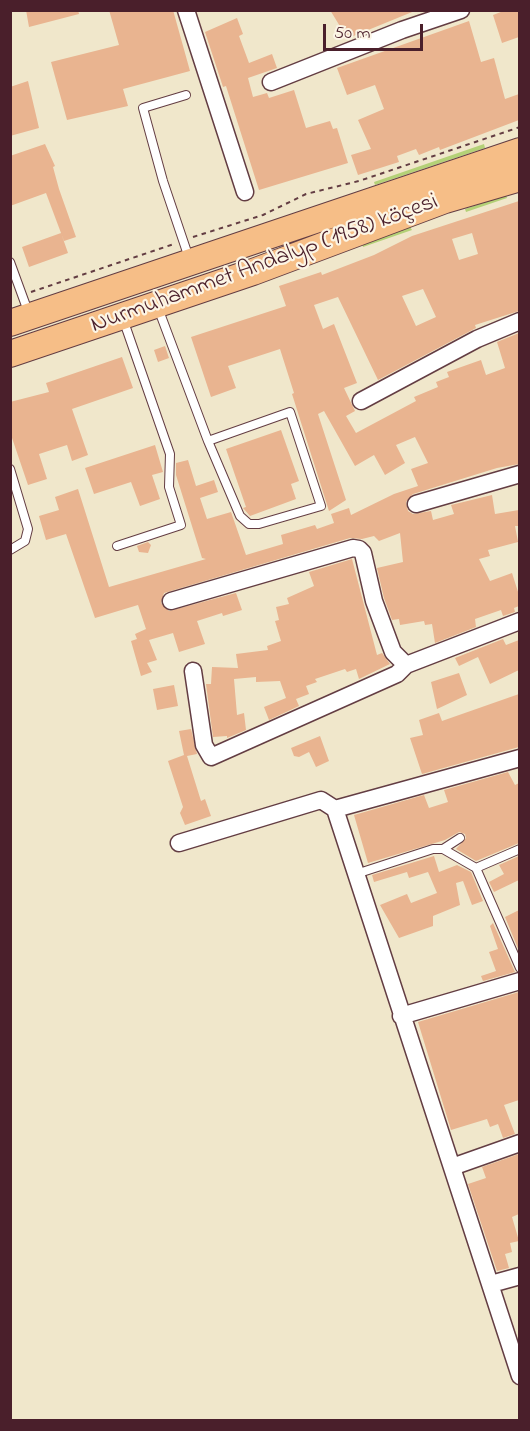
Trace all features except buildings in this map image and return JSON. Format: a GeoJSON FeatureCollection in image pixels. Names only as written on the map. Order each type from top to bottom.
{"type":"FeatureCollection","features":[{"type":"Feature","properties":{"kind":"main road","name":"Nurmuhammet Andalyp (1958) köçesi"},"geometry":{"type":"LineString","coordinates":[[21,312],[186,251],[519,151]]}},
{"type":"Feature","properties":{"kind":"main road","name":"Nurmuhammet Andalyp (1958) köçesi"},"geometry":{"type":"LineString","coordinates":[[10,354],[157,305],[445,200],[519,178]]}},
{"type":"Feature","properties":{"kind":"street"},"geometry":{"type":"LineString","coordinates":[[186,10],[245,192]]}},
{"type":"Feature","properties":{"kind":"street"},"geometry":{"type":"LineString","coordinates":[[271,82],[402,30],[461,10]]}},
{"type":"Feature","properties":{"kind":"street"},"geometry":{"type":"LineString","coordinates":[[361,401],[477,339],[519,321]]}},
{"type":"Feature","properties":{"kind":"street"},"geometry":{"type":"LineString","coordinates":[[416,504],[519,474]]}},
{"type":"Feature","properties":{"kind":"street"},"geometry":{"type":"LineString","coordinates":[[171,601],[353,548],[359,549],[363,554],[374,601],[393,652],[406,665]]}},
{"type":"Feature","properties":{"kind":"street"},"geometry":{"type":"LineString","coordinates":[[193,670],[204,745],[211,757],[397,674],[406,665],[519,621]]}},
{"type":"Feature","properties":{"kind":"street"},"geometry":{"type":"LineString","coordinates":[[335,809],[519,758]]}},
{"type":"Feature","properties":{"kind":"street"},"geometry":{"type":"LineString","coordinates":[[179,843],[321,800],[335,809],[400,1016],[491,1284],[519,1376]]}},
{"type":"Feature","properties":{"kind":"street"},"geometry":{"type":"LineString","coordinates":[[400,1016],[519,981]]}},
{"type":"Feature","properties":{"kind":"street"},"geometry":{"type":"LineString","coordinates":[[452,1167],[519,1143]]}},
{"type":"Feature","properties":{"kind":"street"},"geometry":{"type":"LineString","coordinates":[[491,1284],[519,1276]]}},
{"type":"Feature","properties":{"kind":"lane"},"geometry":{"type":"LineString","coordinates":[[186,95],[143,108],[186,251]]}},
{"type":"Feature","properties":{"kind":"lane"},"geometry":{"type":"LineString","coordinates":[[10,262],[21,312]]}},
{"type":"Feature","properties":{"kind":"lane"},"geometry":{"type":"LineString","coordinates":[[157,305],[208,441],[240,516],[249,524],[259,524],[321,506],[290,412],[208,441]]}},
{"type":"Feature","properties":{"kind":"lane"},"geometry":{"type":"LineString","coordinates":[[117,546],[181,525],[169,487],[170,454],[122,316]]}},
{"type":"Feature","properties":{"kind":"lane"},"geometry":{"type":"LineString","coordinates":[[10,469],[28,529],[25,541],[10,550]]}},
{"type":"Feature","properties":{"kind":"lane"},"geometry":{"type":"LineString","coordinates":[[443,849],[460,838]]}},
{"type":"Feature","properties":{"kind":"lane"},"geometry":{"type":"LineString","coordinates":[[356,874],[433,849],[443,849],[477,868],[519,968]]}},
{"type":"Feature","properties":{"kind":"lane"},"geometry":{"type":"LineString","coordinates":[[477,868],[519,849]]}},
{"type":"Feature","properties":{"kind":"path"},"geometry":{"type":"LineString","coordinates":[[21,312],[186,251],[306,194],[359,181],[519,127]]}},
{"type":"Feature","properties":{"kind":"green space"},"geometry":{"type":"Polygon","coordinates":[[[484,144],[485,148],[375,185],[374,182],[484,144]]]}},
{"type":"Feature","properties":{"kind":"green space"},"geometry":{"type":"Polygon","coordinates":[[[506,195],[507,198],[466,212],[465,209],[506,195]]]}},
{"type":"Feature","properties":{"kind":"green space"},"geometry":{"type":"Polygon","coordinates":[[[410,227],[412,230],[363,247],[362,243],[410,227]]]}}]}
